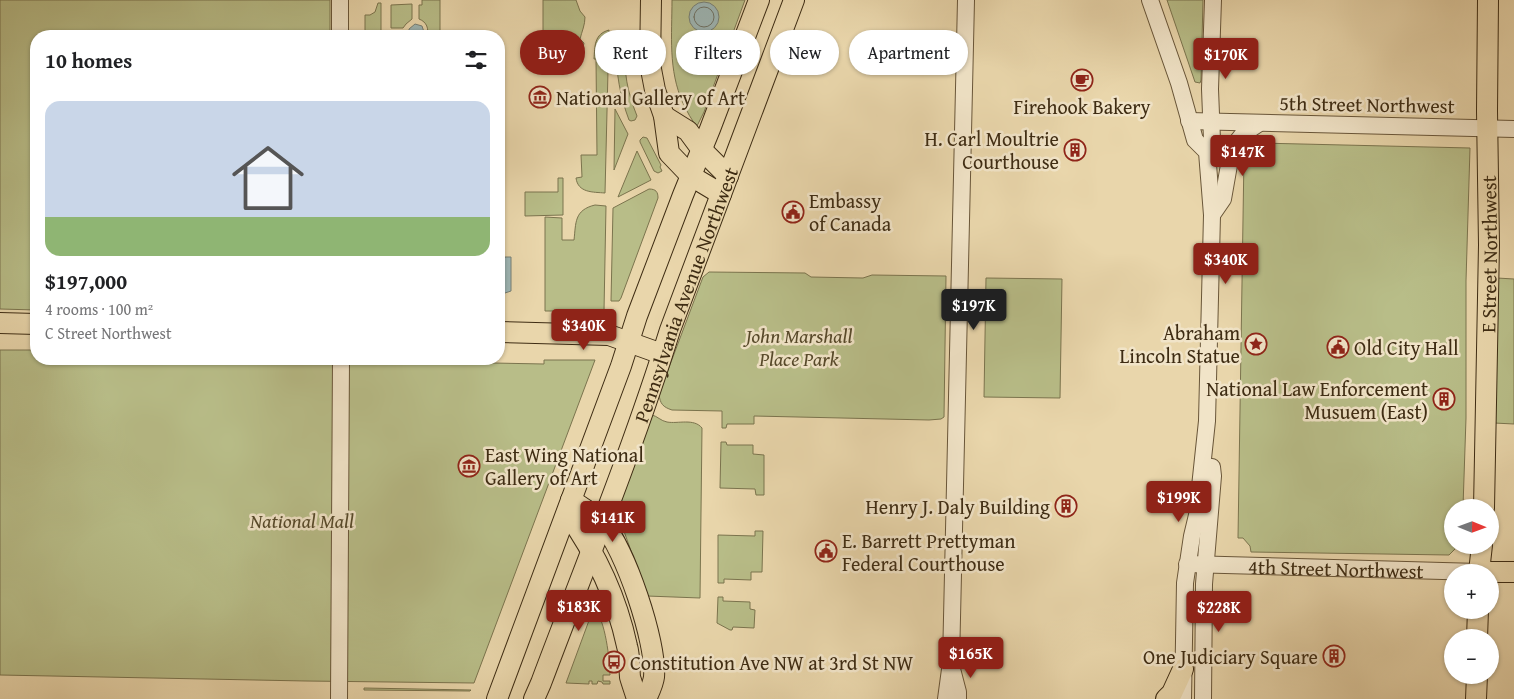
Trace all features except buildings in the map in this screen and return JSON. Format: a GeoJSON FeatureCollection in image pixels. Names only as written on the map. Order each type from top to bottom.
{"type":"FeatureCollection","features":[{"type":"Feature","properties":{"kind":"main road"},"geometry":{"type":"LineString","coordinates":[[650,0],[650,64],[655,90],[664,116],[669,153],[691,176],[724,185]]}},
{"type":"Feature","properties":{"kind":"main road","name":"Pennsylvania Avenue Northwest"},"geometry":{"type":"LineString","coordinates":[[497,699],[621,366],[637,316],[759,0]]}},
{"type":"Feature","properties":{"kind":"main road","name":"Pennsylvania Avenue Northwest"},"geometry":{"type":"LineString","coordinates":[[534,699],[602,522],[673,322],[794,0]]}},
{"type":"Feature","properties":{"kind":"main road","name":"E Street Northwest"},"geometry":{"type":"LineString","coordinates":[[1484,499],[1489,245],[1487,128],[1488,0]]}},
{"type":"Feature","properties":{"kind":"main road"},"geometry":{"type":"LineString","coordinates":[[664,116],[688,131],[724,185]]}},
{"type":"Feature","properties":{"kind":"main road"},"geometry":{"type":"LineString","coordinates":[[0,323],[30,324]]}},
{"type":"Feature","properties":{"kind":"main road"},"geometry":{"type":"LineString","coordinates":[[505,332],[598,333],[616,336],[662,354]]}},
{"type":"Feature","properties":{"kind":"main road"},"geometry":{"type":"LineString","coordinates":[[569,507],[602,522],[619,550],[639,600],[653,660],[654,678],[646,699]]}},
{"type":"Feature","properties":{"kind":"main road"},"geometry":{"type":"LineString","coordinates":[[569,507],[601,572],[623,628],[628,647],[630,675],[637,699]]}},
{"type":"Feature","properties":{"kind":"main road","name":"4th Street Northwest"},"geometry":{"type":"LineString","coordinates":[[1499,572],[1514,572]]}},
{"type":"Feature","properties":{"kind":"main road"},"geometry":{"type":"LineString","coordinates":[[1166,699],[1172,693],[1183,669]]}},
{"type":"Feature","properties":{"kind":"main road"},"geometry":{"type":"LineString","coordinates":[[1476,699],[1477,684]]}},
{"type":"Feature","properties":{"kind":"street"},"geometry":{"type":"LineString","coordinates":[[340,0],[340,30]]}},
{"type":"Feature","properties":{"kind":"street"},"geometry":{"type":"LineString","coordinates":[[946,699],[951,662],[966,0]]}},
{"type":"Feature","properties":{"kind":"street"},"geometry":{"type":"LineString","coordinates":[[1150,0],[1195,140],[1207,152]]}},
{"type":"Feature","properties":{"kind":"street"},"geometry":{"type":"LineString","coordinates":[[1183,699],[1185,584],[1197,515],[1207,421],[1212,215],[1207,152],[1212,140],[1210,89],[1213,0]]}},
{"type":"Feature","properties":{"kind":"street","name":"5th Street Northwest"},"geometry":{"type":"LineString","coordinates":[[1189,121],[1514,129]]}},
{"type":"Feature","properties":{"kind":"street"},"geometry":{"type":"LineString","coordinates":[[1212,215],[1222,199],[1232,148],[1243,134],[1258,124]]}},
{"type":"Feature","properties":{"kind":"street"},"geometry":{"type":"LineString","coordinates":[[339,699],[340,365]]}},
{"type":"Feature","properties":{"kind":"street"},"geometry":{"type":"LineString","coordinates":[[1203,699],[1206,565],[1213,476],[1207,421]]}},
{"type":"Feature","properties":{"kind":"street","name":"4th Street Northwest"},"geometry":{"type":"LineString","coordinates":[[1188,564],[1444,571]]}},
{"type":"Feature","properties":{"kind":"street"},"geometry":{"type":"LineString","coordinates":[[951,662],[958,699]]}},
{"type":"Feature","properties":{"kind":"green space"},"geometry":{"type":"Polygon","coordinates":[[[0,0],[330,0],[330,30],[30,30],[30,310],[0,309],[0,0]]]}},
{"type":"Feature","properties":{"kind":"green space"},"geometry":{"type":"Polygon","coordinates":[[[422,0],[440,0],[440,30],[428,30],[424,22],[419,19],[419,5],[422,5],[422,0]]]}},
{"type":"Feature","properties":{"kind":"green space"},"geometry":{"type":"Polygon","coordinates":[[[543,0],[576,0],[580,11],[585,17],[583,30],[543,30],[543,0]]]}},
{"type":"Feature","properties":{"kind":"green space"},"geometry":{"type":"Polygon","coordinates":[[[672,0],[745,0],[734,30],[676,30],[676,75],[718,75],[697,126],[678,91],[673,65],[672,0]]]}},
{"type":"Feature","properties":{"kind":"green space"},"geometry":{"type":"Polygon","coordinates":[[[1167,0],[1203,0],[1200,83],[1195,82],[1167,0]]]}},
{"type":"Feature","properties":{"kind":"green space"},"geometry":{"type":"Polygon","coordinates":[[[378,3],[381,3],[381,30],[365,30],[365,15],[375,12],[378,3]]]}},
{"type":"Feature","properties":{"kind":"green space"},"geometry":{"type":"Polygon","coordinates":[[[412,4],[412,19],[403,28],[391,28],[391,5],[412,4]]]}},
{"type":"Feature","properties":{"kind":"green space"},"geometry":{"type":"Polygon","coordinates":[[[596,75],[608,75],[605,193],[587,191],[577,183],[576,178],[582,177],[581,155],[597,155],[596,75]]]}},
{"type":"Feature","properties":{"kind":"green space"},"geometry":{"type":"Polygon","coordinates":[[[618,75],[626,75],[637,116],[635,120],[629,120],[618,75]]]}},
{"type":"Feature","properties":{"kind":"green space"},"geometry":{"type":"Polygon","coordinates":[[[615,109],[628,134],[614,170],[615,109]]]}},
{"type":"Feature","properties":{"kind":"green space"},"geometry":{"type":"Polygon","coordinates":[[[643,137],[647,138],[661,165],[662,171],[658,173],[654,171],[640,142],[643,137]]]}},
{"type":"Feature","properties":{"kind":"green space"},"geometry":{"type":"Polygon","coordinates":[[[1259,143],[1470,148],[1463,499],[1444,499],[1444,554],[1449,555],[1251,552],[1250,546],[1243,538],[1238,538],[1244,156],[1250,156],[1258,149],[1259,143]]]}},
{"type":"Feature","properties":{"kind":"green space"},"geometry":{"type":"Polygon","coordinates":[[[637,151],[651,180],[618,197],[637,151]]]}},
{"type":"Feature","properties":{"kind":"green space"},"geometry":{"type":"Polygon","coordinates":[[[558,178],[563,178],[563,215],[525,216],[525,192],[558,192],[558,178]]]}},
{"type":"Feature","properties":{"kind":"green space"},"geometry":{"type":"Polygon","coordinates":[[[649,189],[656,191],[658,198],[621,298],[619,301],[611,301],[613,208],[649,189]]]}},
{"type":"Feature","properties":{"kind":"green space"},"geometry":{"type":"Polygon","coordinates":[[[595,205],[606,206],[604,311],[545,311],[545,217],[562,218],[562,240],[574,240],[577,218],[583,210],[595,205]]]}},
{"type":"Feature","properties":{"kind":"green space","name":"John Marshall Place Park"},"geometry":{"type":"Polygon","coordinates":[[[709,272],[805,273],[811,277],[863,278],[872,275],[946,276],[944,417],[929,420],[754,416],[754,424],[727,424],[726,428],[722,428],[722,411],[672,410],[666,408],[661,403],[659,394],[703,277],[709,272]]]}},
{"type":"Feature","properties":{"kind":"green space"},"geometry":{"type":"Polygon","coordinates":[[[986,278],[1062,279],[1060,398],[984,397],[986,278]]]}},
{"type":"Feature","properties":{"kind":"green space"},"geometry":{"type":"Polygon","coordinates":[[[1497,278],[1514,279],[1514,424],[1494,423],[1497,278]]]}},
{"type":"Feature","properties":{"kind":"green space","name":"National Mall"},"geometry":{"type":"Polygon","coordinates":[[[0,350],[30,350],[30,365],[505,365],[505,363],[544,364],[544,360],[595,360],[474,683],[0,675],[0,350]]]}},
{"type":"Feature","properties":{"kind":"green space"},"geometry":{"type":"Polygon","coordinates":[[[652,415],[665,421],[695,423],[702,428],[700,598],[647,596],[620,520],[620,499],[652,415]]]}},
{"type":"Feature","properties":{"kind":"green space"},"geometry":{"type":"Polygon","coordinates":[[[721,442],[726,442],[727,445],[753,445],[753,454],[764,455],[764,495],[756,495],[755,489],[720,488],[721,442]]]}},
{"type":"Feature","properties":{"kind":"green space"},"geometry":{"type":"Polygon","coordinates":[[[755,531],[763,531],[762,572],[751,572],[751,580],[724,579],[724,583],[718,583],[718,535],[755,536],[755,531]]]}},
{"type":"Feature","properties":{"kind":"green space"},"geometry":{"type":"Polygon","coordinates":[[[718,597],[723,597],[723,601],[750,602],[750,609],[755,610],[754,628],[733,627],[730,630],[717,623],[718,597]]]}},
{"type":"Feature","properties":{"kind":"green space"},"geometry":{"type":"Polygon","coordinates":[[[595,611],[602,622],[609,660],[610,675],[603,675],[603,681],[610,681],[610,684],[603,684],[598,681],[597,684],[592,684],[592,681],[589,681],[589,684],[566,683],[591,615],[595,611]]]}},
{"type":"Feature","properties":{"kind":"green space"},"geometry":{"type":"Polygon","coordinates":[[[364,688],[471,690],[364,690],[364,688]]]}},
{"type":"Feature","properties":{"kind":"water"},"geometry":{"type":"Polygon","coordinates":[[[698,3],[710,3],[718,11],[718,23],[712,30],[696,30],[690,23],[690,11],[698,3]]]}},
{"type":"Feature","properties":{"kind":"water"},"geometry":{"type":"Polygon","coordinates":[[[415,24],[422,26],[423,30],[409,30],[415,24]]]}},
{"type":"Feature","properties":{"kind":"water"},"geometry":{"type":"Polygon","coordinates":[[[505,257],[511,257],[511,291],[505,293],[505,257]]]}},
{"type":"Feature","properties":{"kind":"place","name":"Firehook Bakery"},"geometry":{"type":"Point","coordinates":[1082,80]}},
{"type":"Feature","properties":{"kind":"place","name":"National Gallery of Art"},"geometry":{"type":"Point","coordinates":[540,97]}},
{"type":"Feature","properties":{"kind":"place","name":"H. Carl Moultrie Courthouse"},"geometry":{"type":"Point","coordinates":[1075,150]}},
{"type":"Feature","properties":{"kind":"place","name":"Embassy of Canada"},"geometry":{"type":"Point","coordinates":[793,212]}},
{"type":"Feature","properties":{"kind":"place","name":"Abraham Lincoln Statue"},"geometry":{"type":"Point","coordinates":[1256,344]}},
{"type":"Feature","properties":{"kind":"place","name":"Old City Hall"},"geometry":{"type":"Point","coordinates":[1338,347]}},
{"type":"Feature","properties":{"kind":"place","name":"National Law Enforcement Musuem (East)"},"geometry":{"type":"Point","coordinates":[1444,399]}},
{"type":"Feature","properties":{"kind":"place","name":"East Wing National Gallery of Art"},"geometry":{"type":"Point","coordinates":[469,466]}},
{"type":"Feature","properties":{"kind":"place","name":"Henry J. Daly Building"},"geometry":{"type":"Point","coordinates":[1066,506]}},
{"type":"Feature","properties":{"kind":"place","name":"E. Barrett Prettyman Federal Courthouse"},"geometry":{"type":"Point","coordinates":[826,551]}},
{"type":"Feature","properties":{"kind":"place","name":"One Judiciary Square"},"geometry":{"type":"Point","coordinates":[1334,656]}},
{"type":"Feature","properties":{"kind":"place","name":"Constitution Ave NW at 3rd St NW"},"geometry":{"type":"Point","coordinates":[614,662]}}]}
